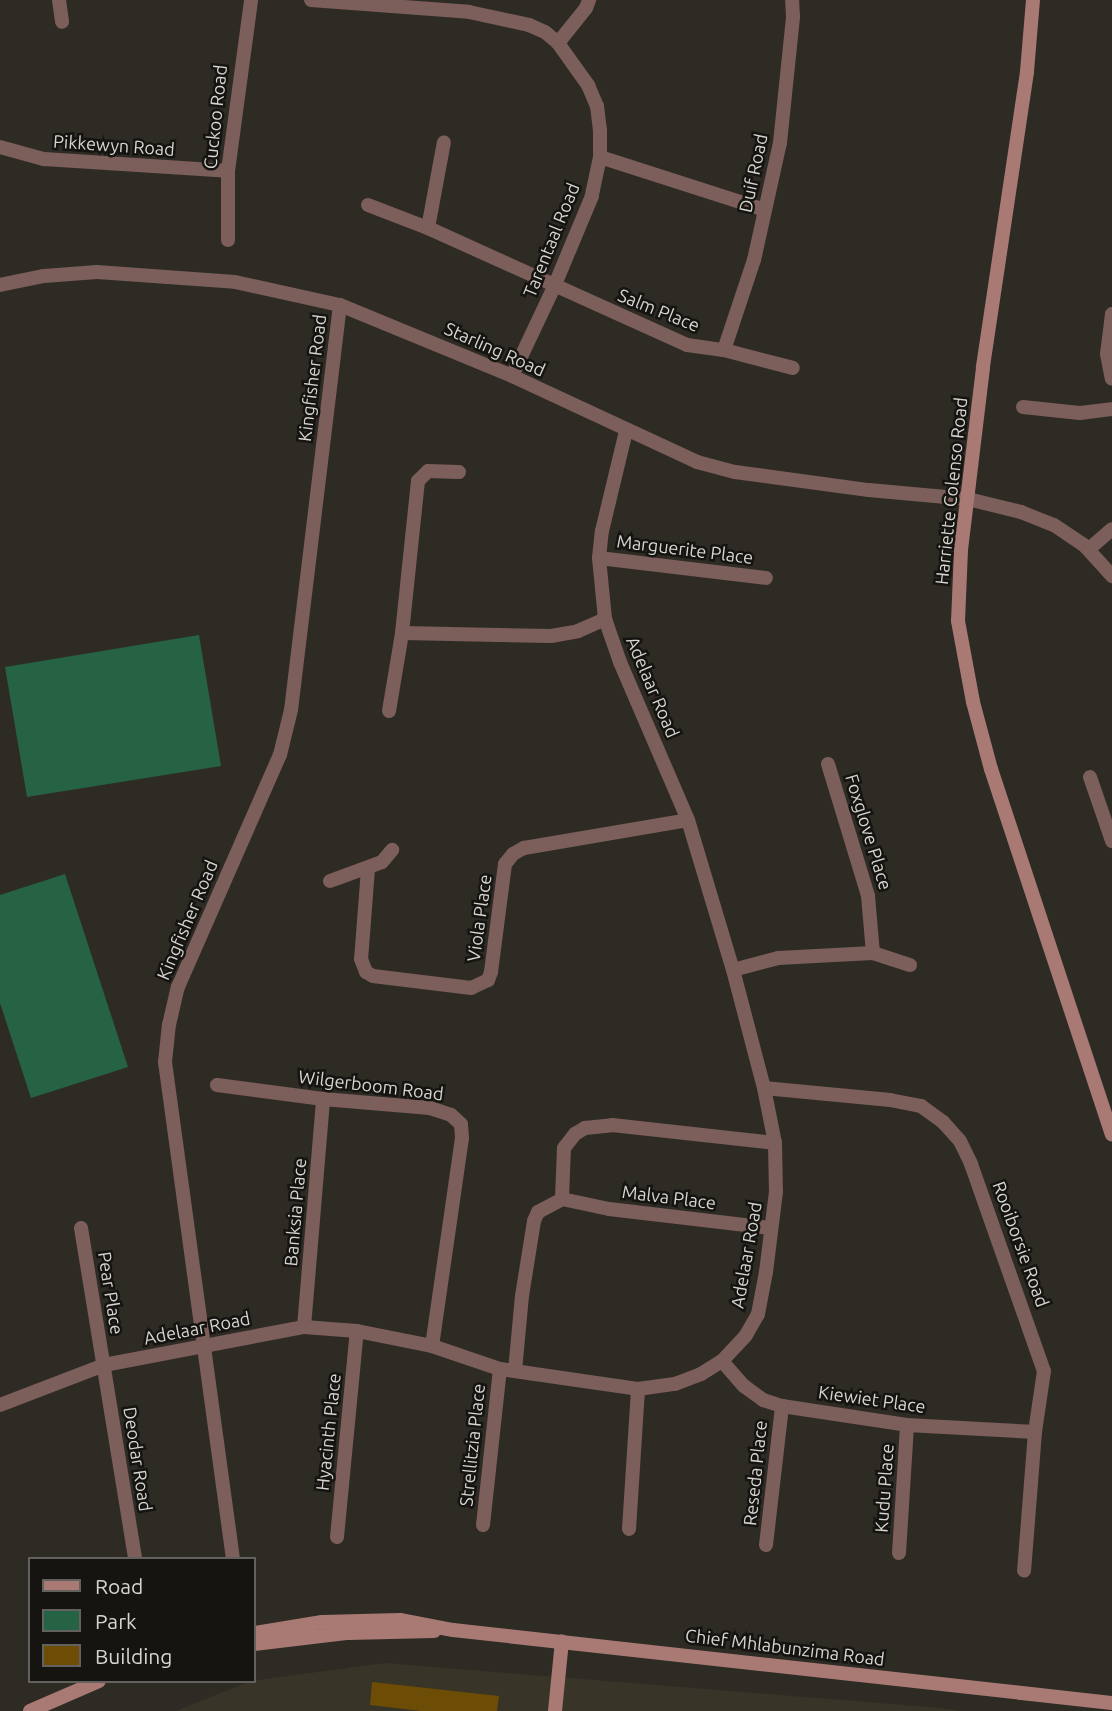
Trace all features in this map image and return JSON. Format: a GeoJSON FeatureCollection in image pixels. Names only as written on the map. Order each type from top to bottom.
{"type":"FeatureCollection","features":[{"type":"Feature","properties":{"kind":"street"},"geometry":{"type":"LineString","coordinates":[[59,0],[62,22]]}},
{"type":"Feature","properties":{"kind":"street","name":"Cuckoo Road"},"geometry":{"type":"LineString","coordinates":[[228,240],[228,171],[251,0]]}},
{"type":"Feature","properties":{"kind":"street","name":"Tarentaal Road"},"geometry":{"type":"LineString","coordinates":[[310,0],[469,12],[529,25],[558,43],[576,65],[597,106],[600,157],[592,196],[554,287],[512,376]]}},
{"type":"Feature","properties":{"kind":"street"},"geometry":{"type":"LineString","coordinates":[[558,43],[586,8],[589,0]]}},
{"type":"Feature","properties":{"kind":"street","name":"Duif Road"},"geometry":{"type":"LineString","coordinates":[[724,350],[754,260],[780,143],[793,18],[792,0]]}},
{"type":"Feature","properties":{"kind":"street","name":"Harriette Colenso Road"},"geometry":{"type":"LineString","coordinates":[[1032,0],[1027,72],[983,368],[961,550],[958,621],[973,702],[991,769],[1112,1134]]}},
{"type":"Feature","properties":{"kind":"street"},"geometry":{"type":"LineString","coordinates":[[428,228],[444,142]]}},
{"type":"Feature","properties":{"kind":"street","name":"Pikkewyn Road"},"geometry":{"type":"LineString","coordinates":[[0,147],[44,159],[228,171]]}},
{"type":"Feature","properties":{"kind":"street"},"geometry":{"type":"LineString","coordinates":[[600,157],[765,210]]}},
{"type":"Feature","properties":{"kind":"street","name":"Salm Place"},"geometry":{"type":"LineString","coordinates":[[368,205],[428,228],[687,345],[724,350],[793,368]]}},
{"type":"Feature","properties":{"kind":"street","name":"Starling Road"},"geometry":{"type":"LineString","coordinates":[[0,285],[44,276],[97,272],[235,282],[340,304],[512,376],[626,431],[697,461],[735,472],[869,490],[968,499],[1054,525],[1089,549],[1112,576]]}},
{"type":"Feature","properties":{"kind":"street","name":"Kingfisher Road"},"geometry":{"type":"LineString","coordinates":[[233,1557],[165,1062],[169,1025],[178,987],[280,755],[288,721],[340,304]]}},
{"type":"Feature","properties":{"kind":"street"},"geometry":{"type":"LineString","coordinates":[[1112,314],[1107,354],[1112,379]]}},
{"type":"Feature","properties":{"kind":"street"},"geometry":{"type":"LineString","coordinates":[[1023,407],[1080,413],[1112,409]]}},
{"type":"Feature","properties":{"kind":"street","name":"Adelaar Road"},"geometry":{"type":"LineString","coordinates":[[0,1405],[104,1364],[304,1327],[357,1331],[432,1346],[500,1369],[638,1389],[675,1384],[722,1361],[746,1335],[758,1314],[771,1228],[776,1192],[775,1143],[764,1088],[733,970],[688,820],[620,662],[605,619],[599,558],[602,531],[626,431]]}},
{"type":"Feature","properties":{"kind":"street"},"geometry":{"type":"LineString","coordinates":[[389,711],[402,633],[418,481],[428,471],[459,472]]}},
{"type":"Feature","properties":{"kind":"street"},"geometry":{"type":"LineString","coordinates":[[1089,549],[1112,529]]}},
{"type":"Feature","properties":{"kind":"street","name":"Marguerite Place"},"geometry":{"type":"LineString","coordinates":[[599,558],[766,578]]}},
{"type":"Feature","properties":{"kind":"street"},"geometry":{"type":"LineString","coordinates":[[402,633],[551,636],[578,631],[605,619]]}},
{"type":"Feature","properties":{"kind":"street","name":"Foxglove Place"},"geometry":{"type":"LineString","coordinates":[[828,764],[869,896],[873,953]]}},
{"type":"Feature","properties":{"kind":"street"},"geometry":{"type":"LineString","coordinates":[[1090,777],[1112,841]]}},
{"type":"Feature","properties":{"kind":"street","name":"Viola Place"},"geometry":{"type":"LineString","coordinates":[[368,869],[360,959],[366,972],[373,976],[471,988],[488,980],[491,972],[505,864],[513,854],[524,848],[688,820]]}},
{"type":"Feature","properties":{"kind":"street"},"geometry":{"type":"LineString","coordinates":[[330,881],[368,869],[385,860],[392,850]]}},
{"type":"Feature","properties":{"kind":"street"},"geometry":{"type":"LineString","coordinates":[[733,970],[778,958],[873,953],[910,965]]}},
{"type":"Feature","properties":{"kind":"street","name":"Wilgerboom Road"},"geometry":{"type":"LineString","coordinates":[[217,1085],[323,1099],[430,1108],[451,1115],[461,1124],[462,1138],[432,1346]]}},
{"type":"Feature","properties":{"kind":"street","name":"Rooiborsie Road"},"geometry":{"type":"LineString","coordinates":[[764,1088],[890,1100],[920,1106],[943,1122],[960,1141],[971,1164],[1041,1357],[1043,1386],[1035,1432],[1024,1571]]}},
{"type":"Feature","properties":{"kind":"street","name":"Banksia Place"},"geometry":{"type":"LineString","coordinates":[[304,1327],[323,1099]]}},
{"type":"Feature","properties":{"kind":"street"},"geometry":{"type":"LineString","coordinates":[[515,1371],[522,1296],[534,1221],[538,1212],[562,1199],[564,1148],[575,1134],[585,1128],[612,1125],[775,1143]]}},
{"type":"Feature","properties":{"kind":"street","name":"Malva Place"},"geometry":{"type":"LineString","coordinates":[[562,1199],[609,1209],[771,1228]]}},
{"type":"Feature","properties":{"kind":"street","name":"Pear Place"},"geometry":{"type":"LineString","coordinates":[[81,1228],[104,1364]]}},
{"type":"Feature","properties":{"kind":"street","name":"Hyacinth Place"},"geometry":{"type":"LineString","coordinates":[[337,1537],[357,1331]]}},
{"type":"Feature","properties":{"kind":"street","name":"Kiewiet Place"},"geometry":{"type":"LineString","coordinates":[[722,1361],[744,1386],[763,1400],[782,1406],[907,1425],[1035,1432]]}},
{"type":"Feature","properties":{"kind":"street","name":"Deodar Road"},"geometry":{"type":"LineString","coordinates":[[104,1364],[135,1557]]}},
{"type":"Feature","properties":{"kind":"street","name":"Strellitzia Place"},"geometry":{"type":"LineString","coordinates":[[483,1525],[500,1369]]}},
{"type":"Feature","properties":{"kind":"street"},"geometry":{"type":"LineString","coordinates":[[629,1529],[638,1389]]}},
{"type":"Feature","properties":{"kind":"street","name":"Reseda Place"},"geometry":{"type":"LineString","coordinates":[[766,1545],[782,1406]]}},
{"type":"Feature","properties":{"kind":"street","name":"Kudu Place"},"geometry":{"type":"LineString","coordinates":[[899,1553],[907,1425]]}},
{"type":"Feature","properties":{"kind":"street","name":"Chief Mhlabunzima Road"},"geometry":{"type":"LineString","coordinates":[[256,1633],[322,1622],[400,1620],[453,1630],[1112,1703]]}},
{"type":"Feature","properties":{"kind":"street","name":"Chief Mhlabunzima Road"},"geometry":{"type":"LineString","coordinates":[[256,1644],[348,1633],[453,1630]]}},
{"type":"Feature","properties":{"kind":"street"},"geometry":{"type":"LineString","coordinates":[[555,1711],[562,1641]]}},
{"type":"Feature","properties":{"kind":"street"},"geometry":{"type":"LineString","coordinates":[[30,1711],[94,1683]]}},
{"type":"Feature","properties":{"kind":"shaded area"},"geometry":{"type":"Polygon","coordinates":[[[385,1663],[961,1711],[176,1711],[246,1683],[256,1683],[256,1680],[385,1663]]]}},
{"type":"Feature","properties":{"kind":"green space"},"geometry":{"type":"Polygon","coordinates":[[[199,635],[221,766],[27,797],[5,667],[199,635]]]}},
{"type":"Feature","properties":{"kind":"green space"},"geometry":{"type":"Polygon","coordinates":[[[65,874],[128,1067],[31,1098],[0,1003],[0,895],[65,874]]]}},
{"type":"Feature","properties":{"kind":"building"},"geometry":{"type":"Polygon","coordinates":[[[372,1682],[499,1696],[497,1711],[421,1711],[370,1705],[372,1682]]]}}]}
